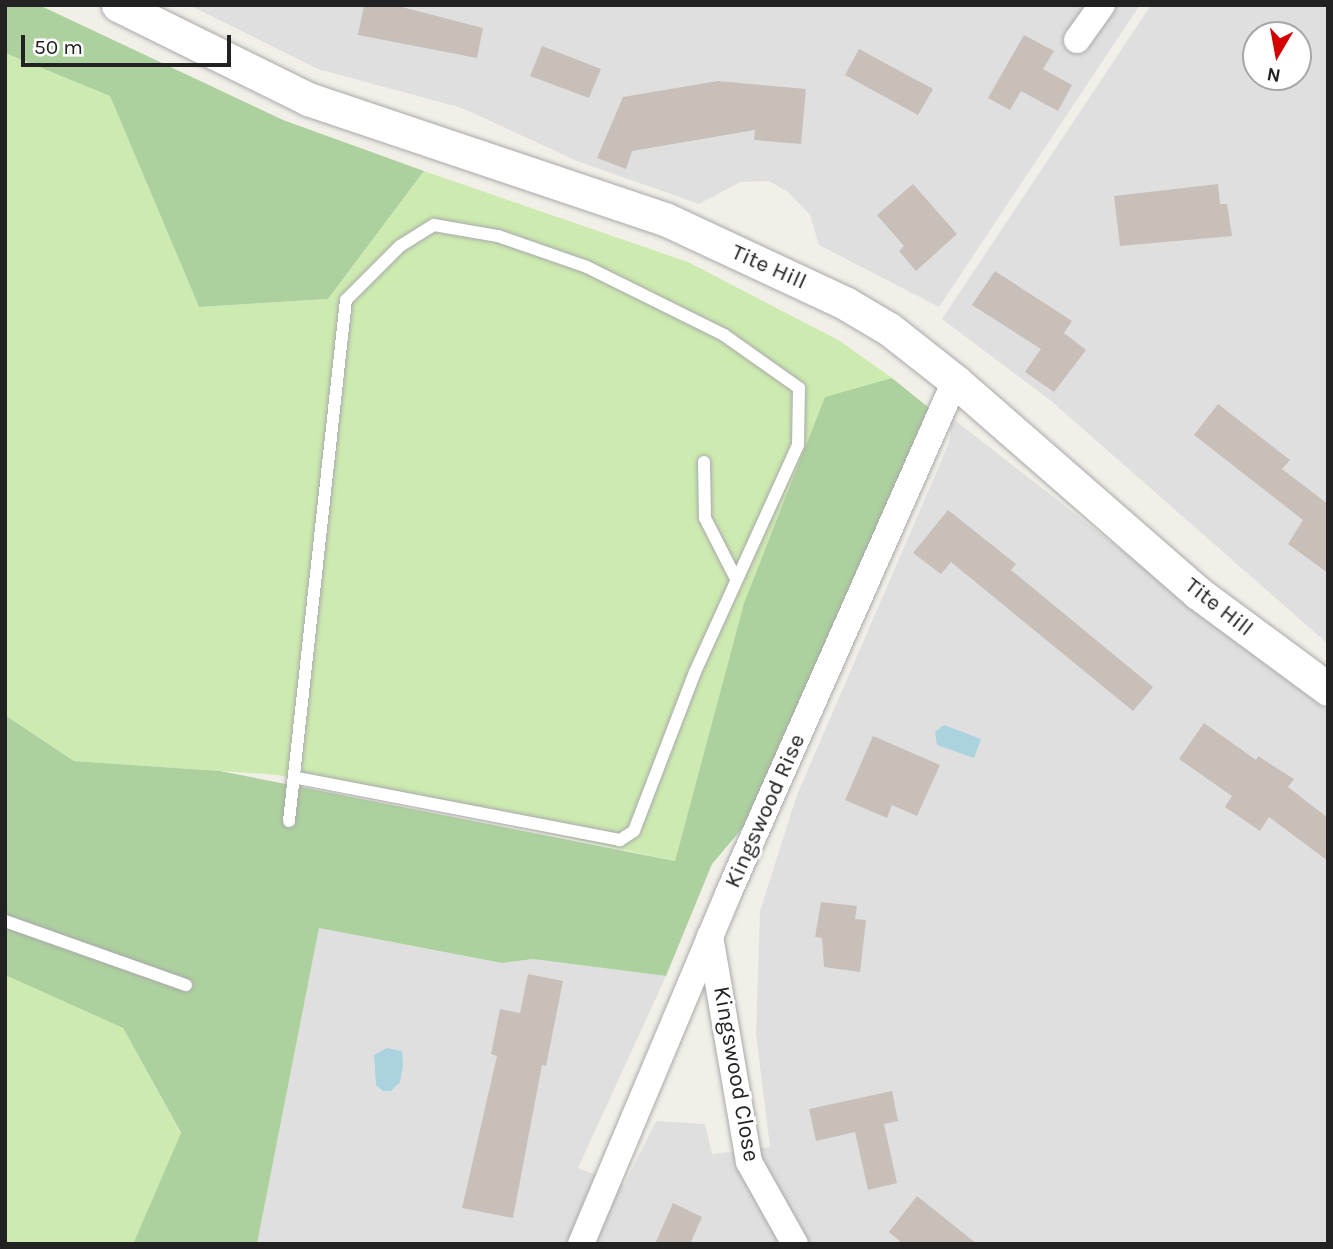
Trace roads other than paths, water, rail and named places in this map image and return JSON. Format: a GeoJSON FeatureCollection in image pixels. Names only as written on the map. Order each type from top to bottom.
{"type":"FeatureCollection","features":[{"type":"Feature","properties":{"kind":"street","name":"Tite Hill"},"geometry":{"type":"LineString","coordinates":[[118,5],[308,99],[665,219],[845,303],[889,329],[956,381],[1198,593],[1328,688]]}},
{"type":"Feature","properties":{"kind":"street"},"geometry":{"type":"LineString","coordinates":[[1077,40],[1102,5]]}},
{"type":"Feature","properties":{"kind":"street","name":"Kingswood Rise"},"geometry":{"type":"LineString","coordinates":[[581,1244],[710,936],[956,381]]}},
{"type":"Feature","properties":{"kind":"street","name":"Kingswood Close"},"geometry":{"type":"LineString","coordinates":[[710,936],[749,1162],[795,1244]]}},
{"type":"Feature","properties":{"kind":"lane"},"geometry":{"type":"LineString","coordinates":[[289,821],[346,300],[400,246],[434,225],[498,236],[587,267],[723,335],[799,388],[798,445],[735,577],[634,831],[620,840],[294,777]]}},
{"type":"Feature","properties":{"kind":"lane"},"geometry":{"type":"LineString","coordinates":[[704,461],[705,518],[735,577]]}},
{"type":"Feature","properties":{"kind":"lane"},"geometry":{"type":"LineString","coordinates":[[5,921],[186,985]]}},
{"type":"Feature","properties":{"kind":"water"},"geometry":{"type":"Polygon","coordinates":[[[944,725],[981,739],[974,758],[937,745],[935,732],[944,725]]]}},
{"type":"Feature","properties":{"kind":"water"},"geometry":{"type":"Polygon","coordinates":[[[387,1048],[402,1051],[403,1065],[400,1082],[391,1091],[383,1091],[376,1085],[374,1055],[387,1048]]]}}]}
